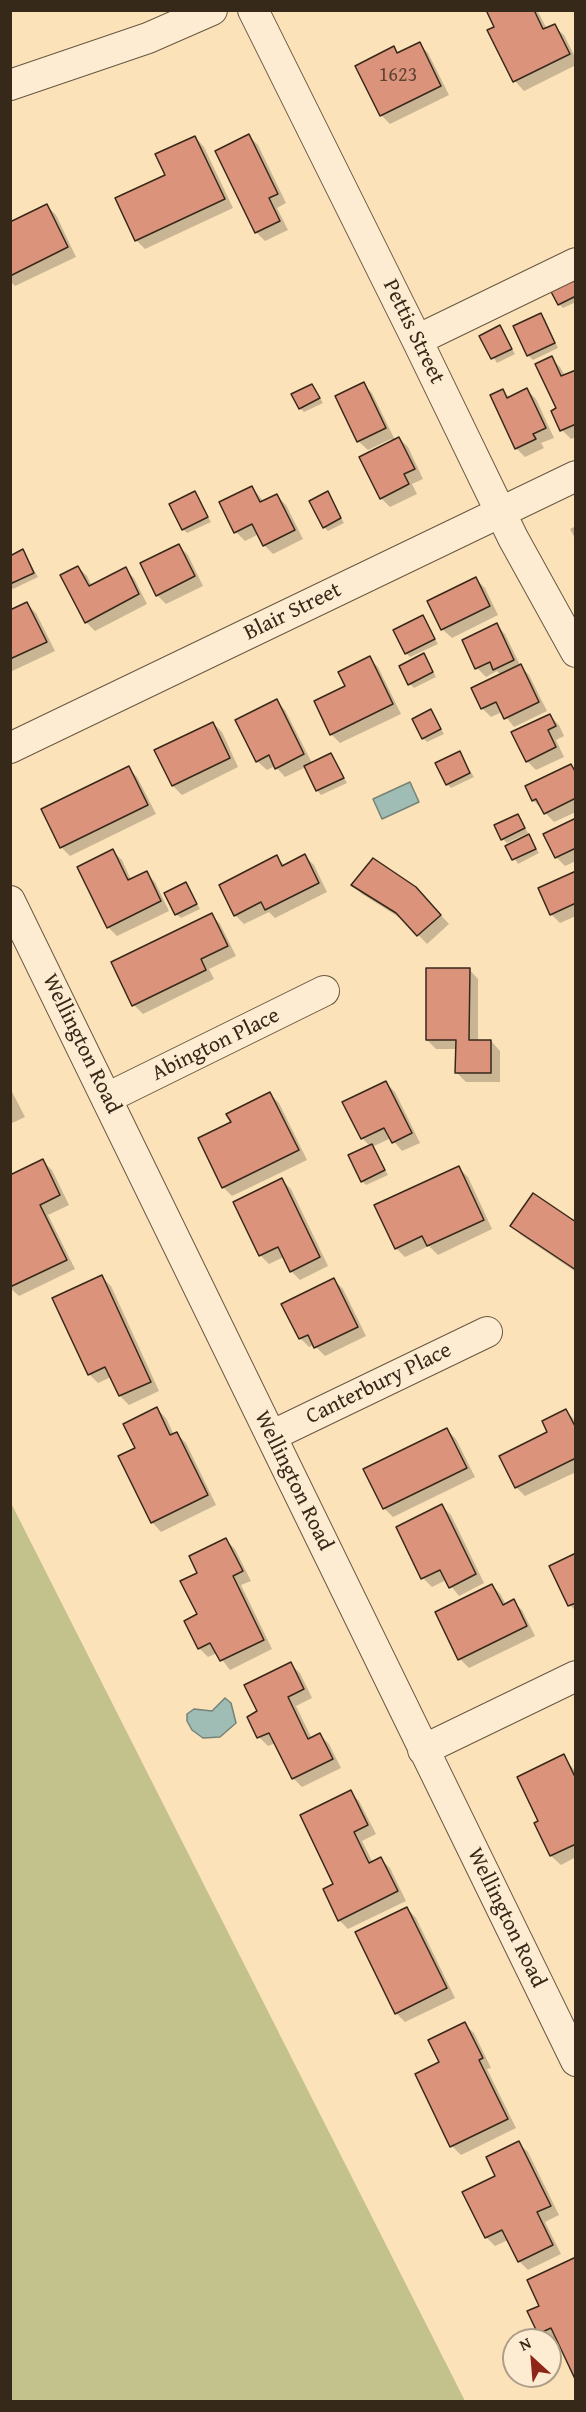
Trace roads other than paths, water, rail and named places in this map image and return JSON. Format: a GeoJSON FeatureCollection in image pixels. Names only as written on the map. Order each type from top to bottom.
{"type":"FeatureCollection","features":[{"type":"Feature","properties":{"kind":"street"},"geometry":{"type":"LineString","coordinates":[[10,85],[148,38],[212,10]]}},
{"type":"Feature","properties":{"kind":"street","name":"Pettis Street"},"geometry":{"type":"LineString","coordinates":[[253,10],[500,512],[576,652]]}},
{"type":"Feature","properties":{"kind":"street"},"geometry":{"type":"LineString","coordinates":[[417,340],[576,263]]}},
{"type":"Feature","properties":{"kind":"street","name":"Blair Street"},"geometry":{"type":"LineString","coordinates":[[10,748],[576,476]]}},
{"type":"Feature","properties":{"kind":"street","name":"Wellington Road"},"geometry":{"type":"LineString","coordinates":[[10,901],[576,2061]]}},
{"type":"Feature","properties":{"kind":"street","name":"Abington Place"},"geometry":{"type":"LineString","coordinates":[[107,1098],[324,991]]}},
{"type":"Feature","properties":{"kind":"street","name":"Canterbury Place"},"geometry":{"type":"LineString","coordinates":[[271,1436],[487,1332]]}},
{"type":"Feature","properties":{"kind":"street"},"geometry":{"type":"LineString","coordinates":[[423,1749],[576,1677]]}},
{"type":"Feature","properties":{"kind":"water"},"geometry":{"type":"Polygon","coordinates":[[[410,782],[419,802],[382,819],[373,799],[410,782]]]}},
{"type":"Feature","properties":{"kind":"water"},"geometry":{"type":"Polygon","coordinates":[[[225,1698],[231,1703],[236,1723],[220,1737],[203,1738],[192,1730],[187,1721],[187,1714],[194,1709],[212,1711],[225,1698]]]}}]}
